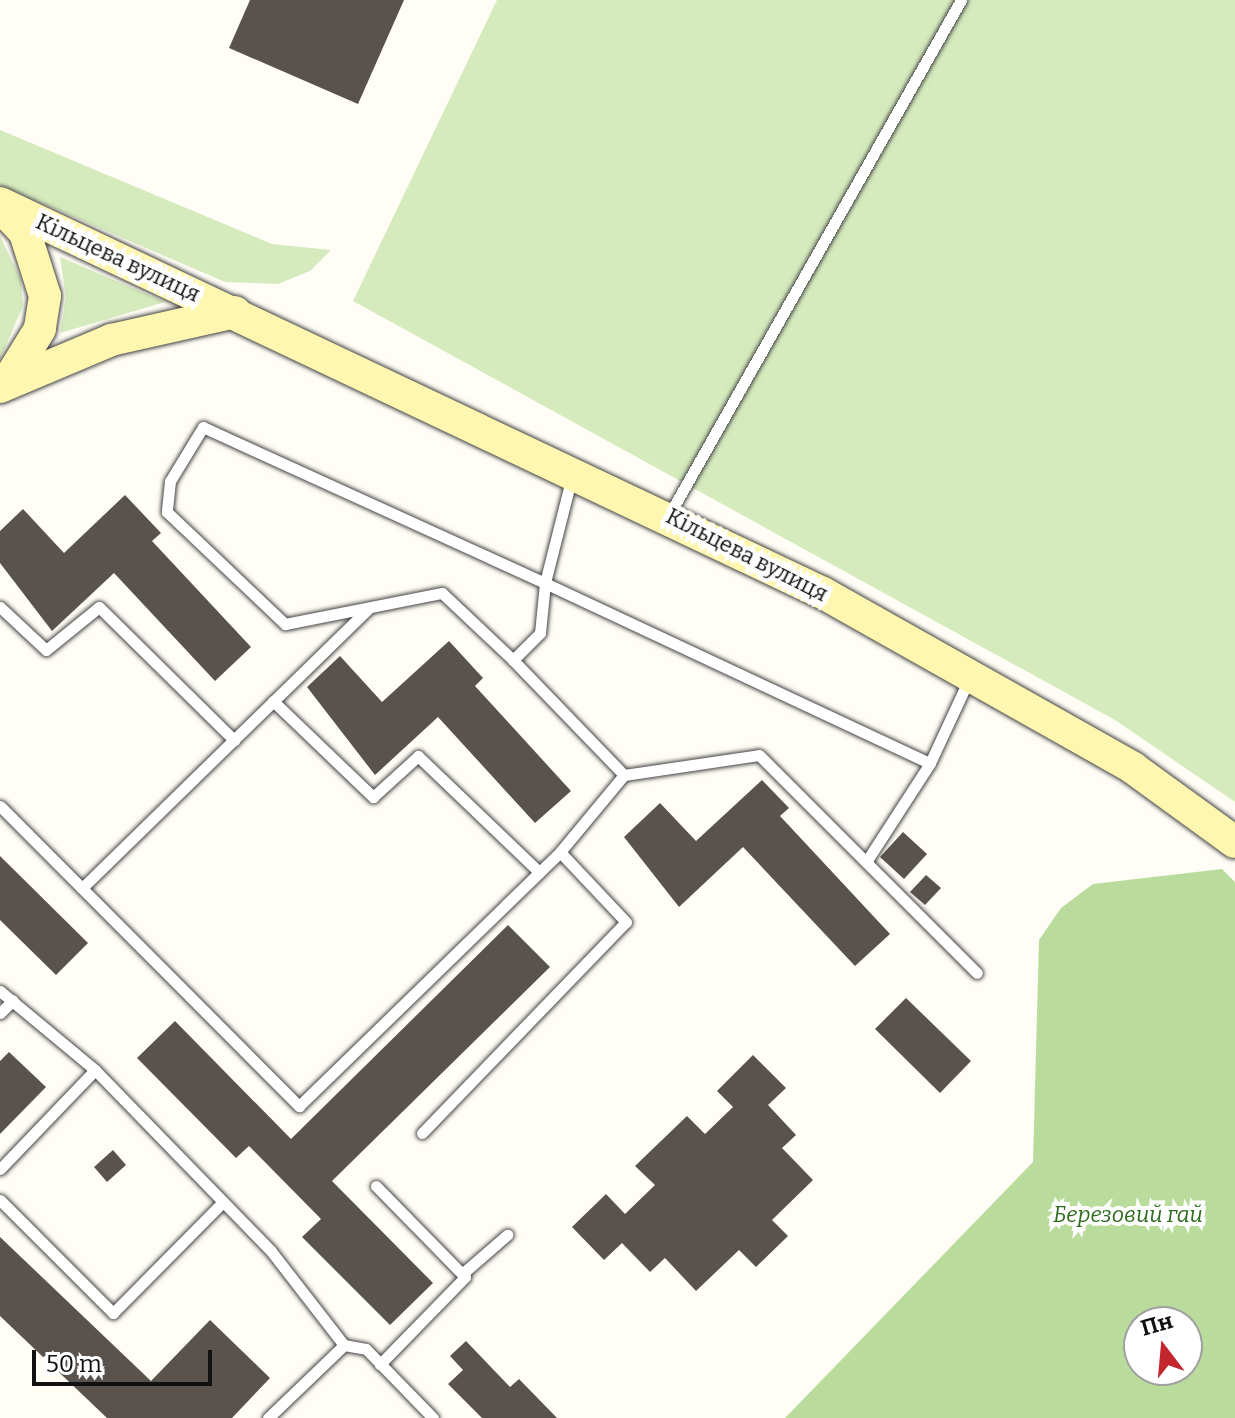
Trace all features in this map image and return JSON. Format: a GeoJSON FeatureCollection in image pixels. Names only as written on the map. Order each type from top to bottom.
{"type":"FeatureCollection","features":[{"type":"Feature","properties":{"kind":"main road","name":"Кільцева вулиця"},"geometry":{"type":"LineString","coordinates":[[0,205],[669,515],[971,675],[1179,797],[1235,842]]}},
{"type":"Feature","properties":{"kind":"main road","name":"Кільцева вулиця"},"geometry":{"type":"LineString","coordinates":[[0,205],[25,233],[45,296],[26,360],[2,386]]}},
{"type":"Feature","properties":{"kind":"main road","name":"Кільцева вулиця"},"geometry":{"type":"LineString","coordinates":[[2,386],[111,340],[235,312]]}},
{"type":"Feature","properties":{"kind":"lane"},"geometry":{"type":"LineString","coordinates":[[669,515],[961,0]]}},
{"type":"Feature","properties":{"kind":"lane"},"geometry":{"type":"LineString","coordinates":[[624,775],[513,660],[442,593],[285,624],[167,512],[170,481],[203,427],[930,763]]}},
{"type":"Feature","properties":{"kind":"lane"},"geometry":{"type":"LineString","coordinates":[[513,660],[540,633],[545,583],[574,471]]}},
{"type":"Feature","properties":{"kind":"lane"},"geometry":{"type":"LineString","coordinates":[[0,607],[46,650],[99,607],[234,740]]}},
{"type":"Feature","properties":{"kind":"lane"},"geometry":{"type":"LineString","coordinates":[[82,888],[370,607]]}},
{"type":"Feature","properties":{"kind":"lane"},"geometry":{"type":"LineString","coordinates":[[866,862],[930,763],[971,675]]}},
{"type":"Feature","properties":{"kind":"lane"},"geometry":{"type":"LineString","coordinates":[[273,701],[373,797],[418,756],[539,872]]}},
{"type":"Feature","properties":{"kind":"lane"},"geometry":{"type":"LineString","coordinates":[[0,806],[299,1106],[560,852],[624,775],[759,755],[977,973]]}},
{"type":"Feature","properties":{"kind":"lane"},"geometry":{"type":"LineString","coordinates":[[422,1133],[626,922],[560,852]]}},
{"type":"Feature","properties":{"kind":"lane"},"geometry":{"type":"LineString","coordinates":[[0,991],[95,1070],[223,1202],[344,1345],[366,1349],[428,1417]]}},
{"type":"Feature","properties":{"kind":"lane"},"geometry":{"type":"LineString","coordinates":[[0,1013],[13,1000]]}},
{"type":"Feature","properties":{"kind":"lane"},"geometry":{"type":"LineString","coordinates":[[0,1169],[95,1070]]}},
{"type":"Feature","properties":{"kind":"lane"},"geometry":{"type":"LineString","coordinates":[[376,1186],[462,1274]]}},
{"type":"Feature","properties":{"kind":"lane"},"geometry":{"type":"LineString","coordinates":[[0,1200],[113,1313],[223,1202]]}},
{"type":"Feature","properties":{"kind":"lane"},"geometry":{"type":"LineString","coordinates":[[380,1364],[462,1274],[507,1235]]}},
{"type":"Feature","properties":{"kind":"lane"},"geometry":{"type":"LineString","coordinates":[[268,1418],[344,1345]]}},
{"type":"Feature","properties":{"kind":"green space"},"geometry":{"type":"Polygon","coordinates":[[[497,0],[1235,0],[1235,802],[1115,720],[353,301],[497,0]]]}},
{"type":"Feature","properties":{"kind":"green space"},"geometry":{"type":"Polygon","coordinates":[[[0,130],[272,244],[331,250],[310,271],[278,284],[225,282],[0,185],[0,130]]]}},
{"type":"Feature","properties":{"kind":"green space"},"geometry":{"type":"Polygon","coordinates":[[[0,236],[21,280],[23,306],[0,359],[0,236]]]}},
{"type":"Feature","properties":{"kind":"green space"},"geometry":{"type":"Polygon","coordinates":[[[60,257],[165,302],[60,333],[66,297],[60,257]]]}},
{"type":"Feature","properties":{"kind":"green space","name":"Березовий гай"},"geometry":{"type":"Polygon","coordinates":[[[1222,869],[1235,882],[1235,1418],[785,1418],[1033,1162],[1039,940],[1061,908],[1093,884],[1222,869]]]}},
{"type":"Feature","properties":{"kind":"building"},"geometry":{"type":"Polygon","coordinates":[[[250,0],[404,0],[358,104],[229,48],[250,0]]]}},
{"type":"Feature","properties":{"kind":"building"},"geometry":{"type":"Polygon","coordinates":[[[125,495],[161,533],[152,541],[251,647],[215,681],[114,573],[52,631],[0,563],[0,531],[23,509],[64,553],[125,495]]]}},
{"type":"Feature","properties":{"kind":"building"},"geometry":{"type":"Polygon","coordinates":[[[449,641],[483,678],[475,686],[571,791],[535,823],[438,717],[375,775],[307,687],[340,656],[382,702],[449,641]]]}},
{"type":"Feature","properties":{"kind":"building"},"geometry":{"type":"Polygon","coordinates":[[[762,780],[789,808],[780,816],[890,934],[855,966],[743,847],[679,907],[624,837],[660,803],[696,841],[762,780]]]}},
{"type":"Feature","properties":{"kind":"building"},"geometry":{"type":"Polygon","coordinates":[[[903,832],[927,854],[904,879],[880,857],[903,832]]]}},
{"type":"Feature","properties":{"kind":"building"},"geometry":{"type":"Polygon","coordinates":[[[0,856],[88,943],[56,975],[0,920],[0,856]]]}},
{"type":"Feature","properties":{"kind":"building"},"geometry":{"type":"Polygon","coordinates":[[[926,875],[941,888],[925,905],[910,892],[926,875]]]}},
{"type":"Feature","properties":{"kind":"building"},"geometry":{"type":"Polygon","coordinates":[[[508,925],[550,967],[332,1181],[433,1283],[390,1325],[302,1237],[321,1219],[249,1146],[236,1158],[137,1058],[175,1021],[291,1139],[508,925]]]}},
{"type":"Feature","properties":{"kind":"building"},"geometry":{"type":"Polygon","coordinates":[[[906,998],[971,1061],[940,1093],[875,1029],[906,998]]]}},
{"type":"Feature","properties":{"kind":"building"},"geometry":{"type":"Polygon","coordinates":[[[9,1052],[46,1087],[0,1134],[0,1061],[9,1052]]]}},
{"type":"Feature","properties":{"kind":"building"},"geometry":{"type":"Polygon","coordinates":[[[753,1055],[786,1088],[768,1105],[796,1135],[782,1148],[813,1180],[772,1220],[788,1236],[756,1267],[739,1250],[696,1291],[665,1258],[650,1272],[622,1243],[604,1260],[572,1227],[606,1194],[625,1214],[655,1185],[635,1166],[687,1116],[705,1134],[733,1107],[717,1091],[753,1055]]]}},
{"type":"Feature","properties":{"kind":"building"},"geometry":{"type":"Polygon","coordinates":[[[113,1150],[126,1165],[107,1182],[94,1167],[113,1150]]]}},
{"type":"Feature","properties":{"kind":"building"},"geometry":{"type":"Polygon","coordinates":[[[0,1237],[151,1381],[210,1320],[270,1378],[232,1418],[107,1418],[0,1316],[0,1237]]]}},
{"type":"Feature","properties":{"kind":"building"},"geometry":{"type":"Polygon","coordinates":[[[466,1341],[510,1387],[519,1379],[557,1418],[482,1418],[448,1384],[463,1370],[450,1356],[466,1341]]]}}]}
